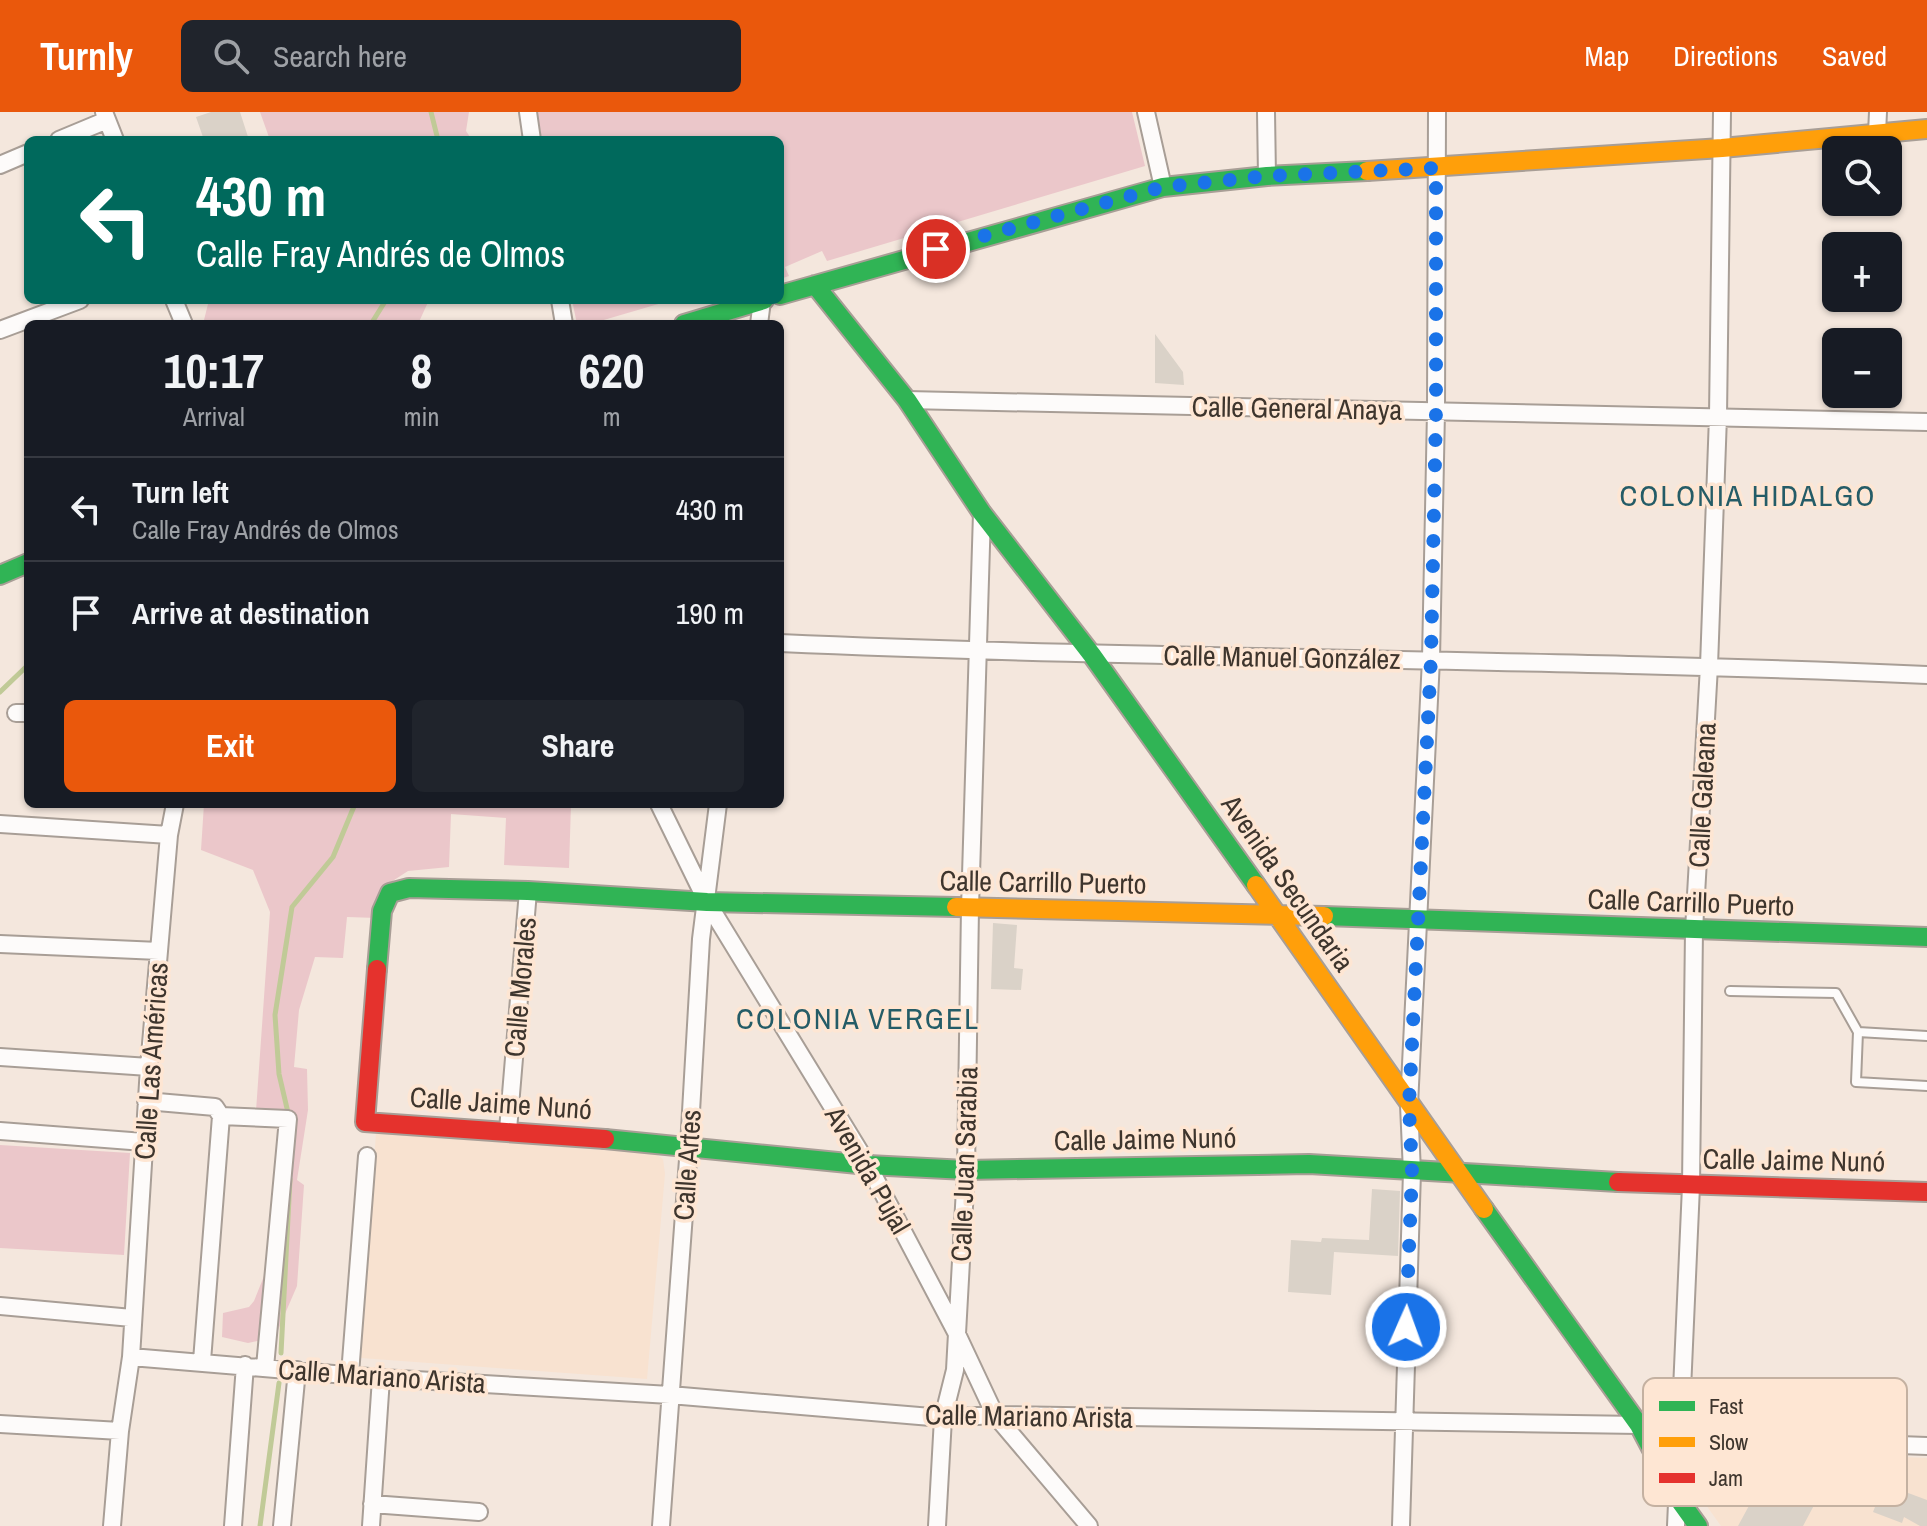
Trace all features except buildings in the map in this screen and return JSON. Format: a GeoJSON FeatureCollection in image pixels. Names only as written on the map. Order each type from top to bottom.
{"type":"FeatureCollection","features":[{"type":"Feature","properties":{"kind":"street"},"geometry":{"type":"LineString","coordinates":[[528,112],[531,136]]}},
{"type":"Feature","properties":{"kind":"street"},"geometry":{"type":"LineString","coordinates":[[1146,112],[1163,187]]}},
{"type":"Feature","properties":{"kind":"street"},"geometry":{"type":"LineString","coordinates":[[1266,112],[1267,176]]}},
{"type":"Feature","properties":{"kind":"street"},"geometry":{"type":"LineString","coordinates":[[1401,1526],[1412,1172],[1409,1105],[1431,659],[1437,112]]}},
{"type":"Feature","properties":{"kind":"street","name":"Calle Galeana"},"geometry":{"type":"LineString","coordinates":[[1684,1378],[1691,1186],[1694,930],[1709,666],[1718,416],[1722,112]]}},
{"type":"Feature","properties":{"kind":"street"},"geometry":{"type":"LineString","coordinates":[[1877,133],[1878,112]]}},
{"type":"Feature","properties":{"kind":"street"},"geometry":{"type":"LineString","coordinates":[[67,136],[106,116],[114,136]]}},
{"type":"Feature","properties":{"kind":"street"},"geometry":{"type":"LineString","coordinates":[[784,294],[1163,187],[1267,176],[1722,148],[1927,129]]}},
{"type":"Feature","properties":{"kind":"street"},"geometry":{"type":"LineString","coordinates":[[0,165],[24,155]]}},
{"type":"Feature","properties":{"kind":"street","name":"Avenida Secundaria"},"geometry":{"type":"LineString","coordinates":[[815,285],[907,400],[982,513],[1092,655],[1643,1433]]}},
{"type":"Feature","properties":{"kind":"street"},"geometry":{"type":"LineString","coordinates":[[27,320],[69,304]]}},
{"type":"Feature","properties":{"kind":"street"},"geometry":{"type":"LineString","coordinates":[[697,320],[750,304]]}},
{"type":"Feature","properties":{"kind":"street"},"geometry":{"type":"LineString","coordinates":[[0,330],[24,321]]}},
{"type":"Feature","properties":{"kind":"street","name":"Calle General Anaya"},"geometry":{"type":"LineString","coordinates":[[907,400],[1927,422]]}},
{"type":"Feature","properties":{"kind":"street","name":"Calle Juan Sarabia"},"geometry":{"type":"LineString","coordinates":[[937,1526],[943,1418],[955,1370],[966,1170],[982,513]]}},
{"type":"Feature","properties":{"kind":"street"},"geometry":{"type":"LineString","coordinates":[[0,575],[24,565]]}},
{"type":"Feature","properties":{"kind":"street","name":"Calle Manuel González"},"geometry":{"type":"LineString","coordinates":[[784,643],[980,652],[1431,659],[1927,675]]}},
{"type":"Feature","properties":{"kind":"street","name":"Calle Las Américas"},"geometry":{"type":"LineString","coordinates":[[112,1526],[120,1431],[131,1357],[146,1101],[169,835],[174,808]]}},
{"type":"Feature","properties":{"kind":"street","name":"Avenida Pujal"},"geometry":{"type":"LineString","coordinates":[[661,808],[707,902],[868,1165],[956,1332],[995,1415],[1089,1526]]}},
{"type":"Feature","properties":{"kind":"street","name":"Calle Artes"},"geometry":{"type":"LineString","coordinates":[[661,1526],[701,939],[718,808]]}},
{"type":"Feature","properties":{"kind":"street"},"geometry":{"type":"LineString","coordinates":[[0,824],[169,835]]}},
{"type":"Feature","properties":{"kind":"street","name":"Calle Carrillo Puerto"},"geometry":{"type":"LineString","coordinates":[[365,1122],[382,911],[390,893],[409,888],[528,891],[707,902],[1277,914],[1927,937]]}},
{"type":"Feature","properties":{"kind":"street","name":"Calle Morales"},"geometry":{"type":"LineString","coordinates":[[508,1130],[528,891]]}},
{"type":"Feature","properties":{"kind":"street"},"geometry":{"type":"LineString","coordinates":[[0,944],[159,951]]}},
{"type":"Feature","properties":{"kind":"street"},"geometry":{"type":"LineString","coordinates":[[0,1057],[149,1067]]}},
{"type":"Feature","properties":{"kind":"street"},"geometry":{"type":"LineString","coordinates":[[146,1101],[215,1107],[221,1116],[202,1361]]}},
{"type":"Feature","properties":{"kind":"street"},"geometry":{"type":"LineString","coordinates":[[221,1116],[288,1119],[265,1367]]}},
{"type":"Feature","properties":{"kind":"street","name":"Calle Jaime Nunó"},"geometry":{"type":"LineString","coordinates":[[365,1122],[508,1130],[868,1165],[966,1170],[1309,1164],[1691,1186],[1927,1192]]}},
{"type":"Feature","properties":{"kind":"street"},"geometry":{"type":"LineString","coordinates":[[0,1131],[144,1142]]}},
{"type":"Feature","properties":{"kind":"street"},"geometry":{"type":"LineString","coordinates":[[350,1374],[367,1156]]}},
{"type":"Feature","properties":{"kind":"street"},"geometry":{"type":"LineString","coordinates":[[0,1306],[132,1318]]}},
{"type":"Feature","properties":{"kind":"street","name":"Calle Mariano Arista"},"geometry":{"type":"LineString","coordinates":[[131,1357],[381,1378],[670,1395],[943,1418],[995,1415],[1643,1426]]}},
{"type":"Feature","properties":{"kind":"street"},"geometry":{"type":"LineString","coordinates":[[233,1526],[245,1365]]}},
{"type":"Feature","properties":{"kind":"street"},"geometry":{"type":"LineString","coordinates":[[282,1526],[297,1370]]}},
{"type":"Feature","properties":{"kind":"street"},"geometry":{"type":"LineString","coordinates":[[371,1526],[381,1378]]}},
{"type":"Feature","properties":{"kind":"street"},"geometry":{"type":"LineString","coordinates":[[0,1424],[120,1431]]}},
{"type":"Feature","properties":{"kind":"street","name":"Calle Mariano Arista"},"geometry":{"type":"LineString","coordinates":[[1907,1445],[1927,1446]]}},
{"type":"Feature","properties":{"kind":"street"},"geometry":{"type":"LineString","coordinates":[[372,1504],[479,1512]]}},
{"type":"Feature","properties":{"kind":"street","name":"Calle Galeana"},"geometry":{"type":"LineString","coordinates":[[1676,1526],[1677,1506]]}},
{"type":"Feature","properties":{"kind":"street","name":"Avenida Secundaria"},"geometry":{"type":"LineString","coordinates":[[1684,1506],[1698,1526]]}},
{"type":"Feature","properties":{"kind":"lane"},"geometry":{"type":"LineString","coordinates":[[1730,991],[1836,993],[1858,1032],[1856,1082],[1927,1086]]}},
{"type":"Feature","properties":{"kind":"lane"},"geometry":{"type":"LineString","coordinates":[[1858,1032],[1927,1036]]}},
{"type":"Feature","properties":{"kind":"shaded area"},"geometry":{"type":"Polygon","coordinates":[[[260,112],[469,112],[466,131],[469,136],[269,136],[260,112]]]}},
{"type":"Feature","properties":{"kind":"shaded area"},"geometry":{"type":"Polygon","coordinates":[[[537,112],[1132,112],[1145,166],[827,261],[822,251],[785,267],[789,276],[784,278],[784,136],[541,136],[537,112]]]}},
{"type":"Feature","properties":{"kind":"shaded area"},"geometry":{"type":"Polygon","coordinates":[[[208,304],[427,304],[420,320],[204,320],[208,304]]]}},
{"type":"Feature","properties":{"kind":"shaded area"},"geometry":{"type":"Polygon","coordinates":[[[573,304],[658,304],[604,320],[576,320],[573,304]]]}},
{"type":"Feature","properties":{"kind":"shaded area"},"geometry":{"type":"Polygon","coordinates":[[[204,808],[571,808],[569,868],[504,865],[506,818],[451,814],[449,867],[408,871],[388,884],[377,918],[347,917],[343,958],[315,957],[299,1010],[294,1067],[307,1069],[308,1110],[297,1180],[304,1185],[297,1286],[275,1337],[248,1343],[222,1337],[223,1313],[249,1307],[254,1301],[278,1241],[280,1123],[256,1111],[270,912],[253,870],[201,850],[204,808]]]}},
{"type":"Feature","properties":{"kind":"shaded area"},"geometry":{"type":"Polygon","coordinates":[[[376,1133],[656,1154],[663,1159],[665,1174],[647,1379],[361,1358],[376,1133]]]}},
{"type":"Feature","properties":{"kind":"shaded area"},"geometry":{"type":"Polygon","coordinates":[[[0,1145],[130,1153],[124,1255],[0,1248],[0,1145]]]}},
{"type":"Feature","properties":{"kind":"shaded area"},"geometry":{"type":"Polygon","coordinates":[[[1907,1457],[1927,1458],[1927,1526],[1721,1526],[1707,1506],[1907,1506],[1907,1457]]]}},
{"type":"Feature","properties":{"kind":"waterway"},"geometry":{"type":"LineString","coordinates":[[431,112],[437,136]]}},
{"type":"Feature","properties":{"kind":"waterway"},"geometry":{"type":"LineString","coordinates":[[374,320],[384,304]]}},
{"type":"Feature","properties":{"kind":"waterway"},"geometry":{"type":"LineString","coordinates":[[0,692],[24,669]]}},
{"type":"Feature","properties":{"kind":"waterway"},"geometry":{"type":"LineString","coordinates":[[289,1117],[279,1074],[275,1015],[292,907],[333,857],[353,808]]}},
{"type":"Feature","properties":{"kind":"waterway"},"geometry":{"type":"LineString","coordinates":[[281,1353],[290,1179]]}},
{"type":"Feature","properties":{"kind":"waterway"},"geometry":{"type":"LineString","coordinates":[[260,1526],[279,1383]]}},
{"type":"Feature","properties":{"kind":"traffic: fast"},"geometry":{"type":"LineString","coordinates":[[784,294],[1163,187],[1267,176],[1367,171]]}},
{"type":"Feature","properties":{"kind":"traffic: fast"},"geometry":{"type":"LineString","coordinates":[[815,285],[907,400],[982,513],[1092,655],[1256,885]]}},
{"type":"Feature","properties":{"kind":"traffic: fast"},"geometry":{"type":"LineString","coordinates":[[697,320],[751,304]]}},
{"type":"Feature","properties":{"kind":"traffic: fast"},"geometry":{"type":"LineString","coordinates":[[0,575],[24,565]]}},
{"type":"Feature","properties":{"kind":"traffic: fast"},"geometry":{"type":"LineString","coordinates":[[377,969],[382,911],[390,893],[409,888],[528,891],[707,902],[956,907]]}},
{"type":"Feature","properties":{"kind":"traffic: fast"},"geometry":{"type":"LineString","coordinates":[[1324,916],[1927,937]]}},
{"type":"Feature","properties":{"kind":"traffic: fast"},"geometry":{"type":"LineString","coordinates":[[605,1139],[868,1165],[966,1170],[1309,1164],[1618,1182]]}},
{"type":"Feature","properties":{"kind":"traffic: fast"},"geometry":{"type":"LineString","coordinates":[[1484,1209],[1643,1433]]}},
{"type":"Feature","properties":{"kind":"traffic: fast"},"geometry":{"type":"LineString","coordinates":[[1684,1506],[1698,1526]]}},
{"type":"Feature","properties":{"kind":"traffic: slow"},"geometry":{"type":"LineString","coordinates":[[1367,171],[1722,148],[1927,129]]}},
{"type":"Feature","properties":{"kind":"traffic: slow"},"geometry":{"type":"LineString","coordinates":[[1256,885],[1484,1209]]}},
{"type":"Feature","properties":{"kind":"traffic: slow"},"geometry":{"type":"LineString","coordinates":[[956,907],[1324,916]]}},
{"type":"Feature","properties":{"kind":"traffic: jam"},"geometry":{"type":"LineString","coordinates":[[377,969],[365,1122],[605,1139]]}},
{"type":"Feature","properties":{"kind":"traffic: jam"},"geometry":{"type":"LineString","coordinates":[[1618,1182],[1927,1192]]}},
{"type":"Feature","properties":{"kind":"district","name":"COLONIA HIDALGO"},"geometry":{"type":"Point","coordinates":[1748,496]}},
{"type":"Feature","properties":{"kind":"district","name":"COLONIA VERGEL"},"geometry":{"type":"Point","coordinates":[858,1019]}},
{"type":"Feature","properties":{"kind":"route"},"geometry":{"type":"LineString","coordinates":[[936,249],[1163,187],[1267,176],[1436,168],[1436,411],[1431,659],[1409,1105],[1412,1172],[1406,1327]]}}]}
